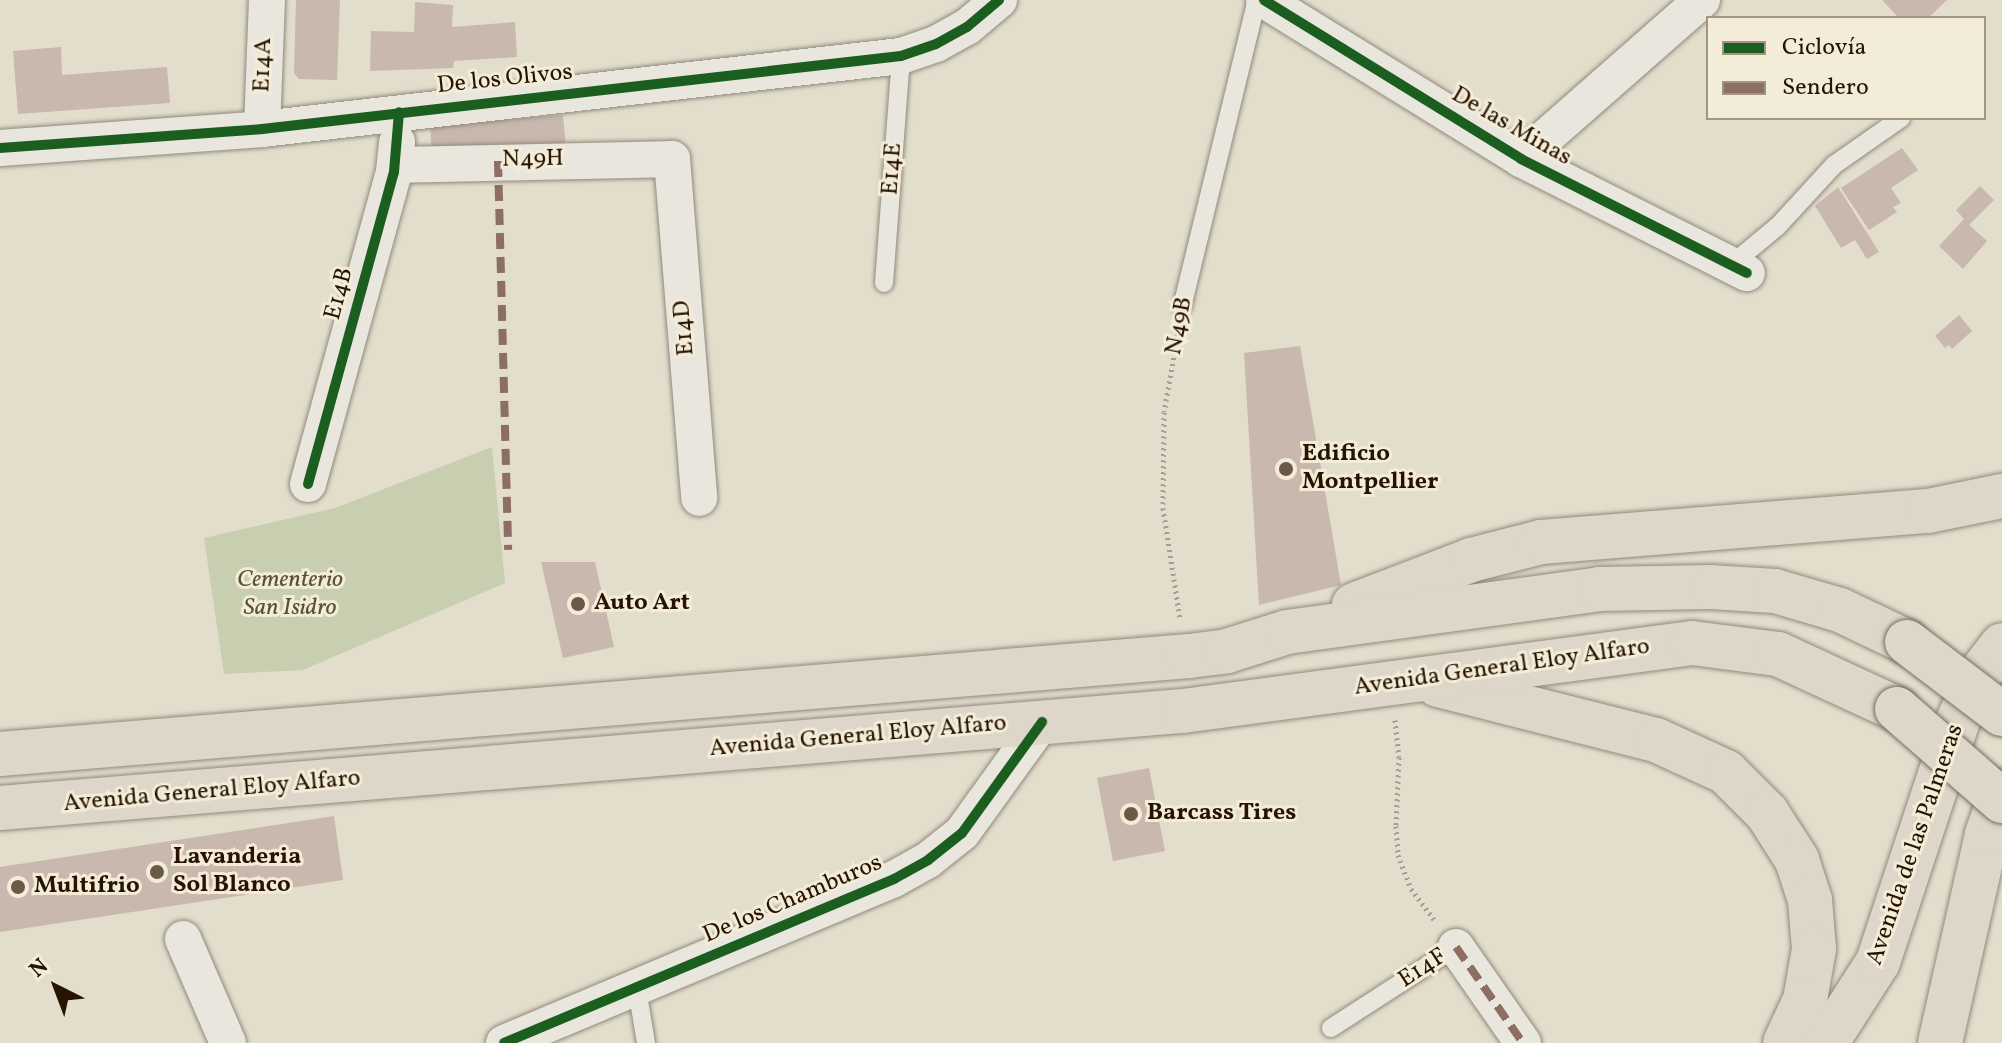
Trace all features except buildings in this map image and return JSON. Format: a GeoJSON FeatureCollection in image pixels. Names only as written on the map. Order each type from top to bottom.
{"type":"FeatureCollection","features":[{"type":"Feature","properties":{"kind":"main road"},"geometry":{"type":"LineString","coordinates":[[8,754],[1189,656],[1227,651],[1287,632],[1471,560],[1541,542],[1928,511],[2002,496]]}},
{"type":"Feature","properties":{"kind":"main road"},"geometry":{"type":"LineString","coordinates":[[1287,632],[1599,589],[1710,587],[1775,591],[1840,610],[1907,642],[2002,714]]}},
{"type":"Feature","properties":{"kind":"main road","name":"Avenida General Eloy Alfaro"},"geometry":{"type":"LineString","coordinates":[[17,808],[1183,711],[1692,643],[1778,654],[1897,709],[2002,801]]}},
{"type":"Feature","properties":{"kind":"main road","name":"Avenida de las Palmeras"},"geometry":{"type":"LineString","coordinates":[[1826,1043],[1878,962],[1957,723],[1978,676],[2002,645]]}},
{"type":"Feature","properties":{"kind":"main road"},"geometry":{"type":"LineString","coordinates":[[1402,681],[1656,740],[1726,772],[1775,824],[1797,860],[1810,900],[1814,949],[1805,1000],[1785,1043]]}},
{"type":"Feature","properties":{"kind":"main road"},"geometry":{"type":"LineString","coordinates":[[1940,1043],[1987,834],[2002,792]]}},
{"type":"Feature","properties":{"kind":"street","name":"E14A"},"geometry":{"type":"LineString","coordinates":[[262,129],[267,0]]}},
{"type":"Feature","properties":{"kind":"street","name":"De los Olivos"},"geometry":{"type":"LineString","coordinates":[[0,148],[262,129],[901,56],[936,44],[967,27],[999,0]]}},
{"type":"Feature","properties":{"kind":"street","name":"De las Minas"},"geometry":{"type":"LineString","coordinates":[[1264,0],[1521,159],[1739,269]]}},
{"type":"Feature","properties":{"kind":"street"},"geometry":{"type":"LineString","coordinates":[[1521,159],[1702,0]]}},
{"type":"Feature","properties":{"kind":"street","name":"E14B"},"geometry":{"type":"LineString","coordinates":[[308,484],[395,165],[399,112]]}},
{"type":"Feature","properties":{"kind":"street","name":"N49H"},"geometry":{"type":"LineString","coordinates":[[395,165],[672,159]]}},
{"type":"Feature","properties":{"kind":"street","name":"E14D"},"geometry":{"type":"LineString","coordinates":[[672,159],[699,498]]}},
{"type":"Feature","properties":{"kind":"street","name":"De los Chamburos"},"geometry":{"type":"LineString","coordinates":[[504,1043],[894,879],[928,860],[962,833],[1042,722]]}},
{"type":"Feature","properties":{"kind":"street"},"geometry":{"type":"LineString","coordinates":[[183,939],[228,1043]]}},
{"type":"Feature","properties":{"kind":"street","name":"E14F"},"geometry":{"type":"LineString","coordinates":[[1456,947],[1523,1043]]}},
{"type":"Feature","properties":{"kind":"lane","name":"N49B"},"geometry":{"type":"LineString","coordinates":[[1182,307],[1257,0]]}},
{"type":"Feature","properties":{"kind":"lane","name":"E14E"},"geometry":{"type":"LineString","coordinates":[[884,283],[901,56]]}},
{"type":"Feature","properties":{"kind":"lane"},"geometry":{"type":"LineString","coordinates":[[1739,269],[1834,165],[1898,120]]}},
{"type":"Feature","properties":{"kind":"lane","name":"E14F"},"geometry":{"type":"LineString","coordinates":[[1331,1028],[1456,947]]}},
{"type":"Feature","properties":{"kind":"lane"},"geometry":{"type":"LineString","coordinates":[[637,989],[646,1043]]}},
{"type":"Feature","properties":{"kind":"path"},"geometry":{"type":"LineString","coordinates":[[1402,681],[1396,826],[1398,855],[1411,889],[1456,947]]}},
{"type":"Feature","properties":{"kind":"green space","name":"Cementerio San Isidro"},"geometry":{"type":"Polygon","coordinates":[[[492,447],[505,583],[303,670],[224,674],[204,538],[335,508],[492,447]]]}},
{"type":"Feature","properties":{"kind":"marked path"},"geometry":{"type":"LineString","coordinates":[[498,161],[508,550]]}},
{"type":"Feature","properties":{"kind":"marked path"},"geometry":{"type":"LineString","coordinates":[[1456,947],[1523,1043]]}},
{"type":"Feature","properties":{"kind":"cycle path"},"geometry":{"type":"LineString","coordinates":[[0,148],[262,129],[901,56],[936,44],[967,27],[999,0]]}},
{"type":"Feature","properties":{"kind":"cycle path"},"geometry":{"type":"LineString","coordinates":[[1264,0],[1521,159],[1747,273]]}},
{"type":"Feature","properties":{"kind":"cycle path"},"geometry":{"type":"LineString","coordinates":[[308,484],[394,172],[399,112]]}},
{"type":"Feature","properties":{"kind":"cycle path"},"geometry":{"type":"LineString","coordinates":[[504,1043],[894,879],[928,860],[962,833],[1042,722]]}},
{"type":"Feature","properties":{"kind":"place","name":"Edificio Montpellier"},"geometry":{"type":"Point","coordinates":[1286,469]}},
{"type":"Feature","properties":{"kind":"place","name":"Auto Art"},"geometry":{"type":"Point","coordinates":[578,604]}},
{"type":"Feature","properties":{"kind":"place","name":"Barcass Tires"},"geometry":{"type":"Point","coordinates":[1131,814]}},
{"type":"Feature","properties":{"kind":"place","name":"Lavanderia Sol Blanco"},"geometry":{"type":"Point","coordinates":[157,872]}},
{"type":"Feature","properties":{"kind":"place","name":"Multifrio"},"geometry":{"type":"Point","coordinates":[18,887]}}]}
